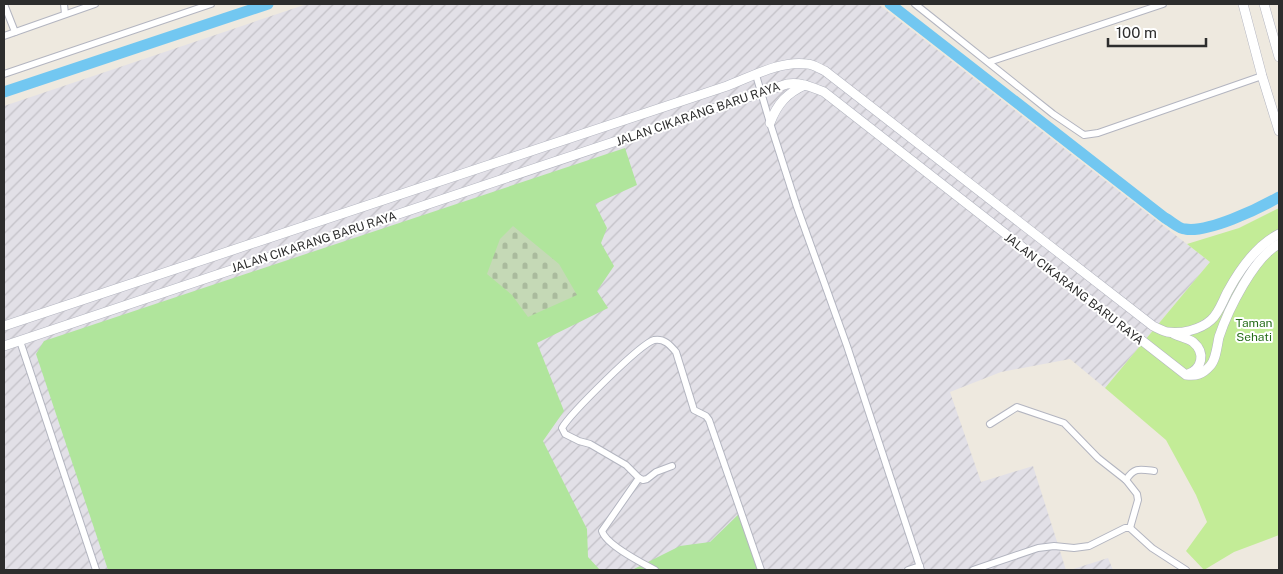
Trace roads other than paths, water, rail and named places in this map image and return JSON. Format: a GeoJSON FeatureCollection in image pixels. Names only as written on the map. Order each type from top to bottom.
{"type":"FeatureCollection","features":[{"type":"Feature","properties":{"kind":"main road"},"geometry":{"type":"LineString","coordinates":[[1243,4],[1279,131]]}},
{"type":"Feature","properties":{"kind":"main road"},"geometry":{"type":"LineString","coordinates":[[1264,4],[1279,58]]}},
{"type":"Feature","properties":{"kind":"main road","name":"JALAN CIKARANG BARU RAYA"},"geometry":{"type":"LineString","coordinates":[[4,326],[756,75],[793,64],[809,64],[825,71],[1153,326],[1191,340],[1200,351],[1201,359],[1199,367],[1194,372],[1186,375],[824,92],[805,84],[787,84],[4,346]]}},
{"type":"Feature","properties":{"kind":"main road"},"geometry":{"type":"LineString","coordinates":[[770,123],[774,110],[782,99],[793,90],[805,84]]}},
{"type":"Feature","properties":{"kind":"main road"},"geometry":{"type":"LineString","coordinates":[[1167,332],[1192,330],[1204,326],[1213,319],[1247,261],[1271,238],[1279,234]]}},
{"type":"Feature","properties":{"kind":"main road"},"geometry":{"type":"LineString","coordinates":[[1186,375],[1195,376],[1201,374],[1212,365],[1220,335],[1241,289],[1254,267],[1272,248],[1279,244]]}},
{"type":"Feature","properties":{"kind":"main road"},"geometry":{"type":"LineString","coordinates":[[228,251],[235,268]]}},
{"type":"Feature","properties":{"kind":"street"},"geometry":{"type":"LineString","coordinates":[[4,4],[14,32]]}},
{"type":"Feature","properties":{"kind":"street"},"geometry":{"type":"LineString","coordinates":[[64,4],[65,14]]}},
{"type":"Feature","properties":{"kind":"street"},"geometry":{"type":"LineString","coordinates":[[4,36],[95,4]]}},
{"type":"Feature","properties":{"kind":"street"},"geometry":{"type":"LineString","coordinates":[[4,74],[210,4]]}},
{"type":"Feature","properties":{"kind":"street"},"geometry":{"type":"LineString","coordinates":[[915,4],[1052,114],[1084,135],[1098,133],[1262,76]]}},
{"type":"Feature","properties":{"kind":"street"},"geometry":{"type":"LineString","coordinates":[[989,62],[1163,4]]}},
{"type":"Feature","properties":{"kind":"street"},"geometry":{"type":"LineString","coordinates":[[756,75],[797,206],[880,445],[920,568],[908,570]]}},
{"type":"Feature","properties":{"kind":"street"},"geometry":{"type":"LineString","coordinates":[[672,466],[656,472],[643,480],[626,465],[590,444],[566,434],[562,428],[611,375],[643,346],[652,341],[660,340],[671,346],[676,352],[694,410],[709,420],[761,570]]}},
{"type":"Feature","properties":{"kind":"street"},"geometry":{"type":"LineString","coordinates":[[20,341],[96,570]]}},
{"type":"Feature","properties":{"kind":"street"},"geometry":{"type":"LineString","coordinates":[[990,424],[1017,407],[1064,423],[1098,458],[1126,480],[1137,494],[1138,500],[1130,528]]}},
{"type":"Feature","properties":{"kind":"street"},"geometry":{"type":"LineString","coordinates":[[1126,480],[1131,471],[1134,470],[1154,471]]}},
{"type":"Feature","properties":{"kind":"street"},"geometry":{"type":"LineString","coordinates":[[639,478],[602,531],[606,539],[655,570]]}},
{"type":"Feature","properties":{"kind":"street"},"geometry":{"type":"LineString","coordinates":[[973,570],[1038,548],[1089,546],[1126,528],[1130,528]]}},
{"type":"Feature","properties":{"kind":"street"},"geometry":{"type":"LineString","coordinates":[[1130,528],[1152,548],[1186,570]]}},
{"type":"Feature","properties":{"kind":"waterway"},"geometry":{"type":"LineString","coordinates":[[4,92],[268,4]]}},
{"type":"Feature","properties":{"kind":"waterway"},"geometry":{"type":"LineString","coordinates":[[890,4],[1180,228],[1195,229],[1219,224],[1259,208],[1279,197]]}},
{"type":"Feature","properties":{"kind":"park label","name":"Taman Sehati"},"geometry":{"type":"Point","coordinates":[1254,330]}}]}
